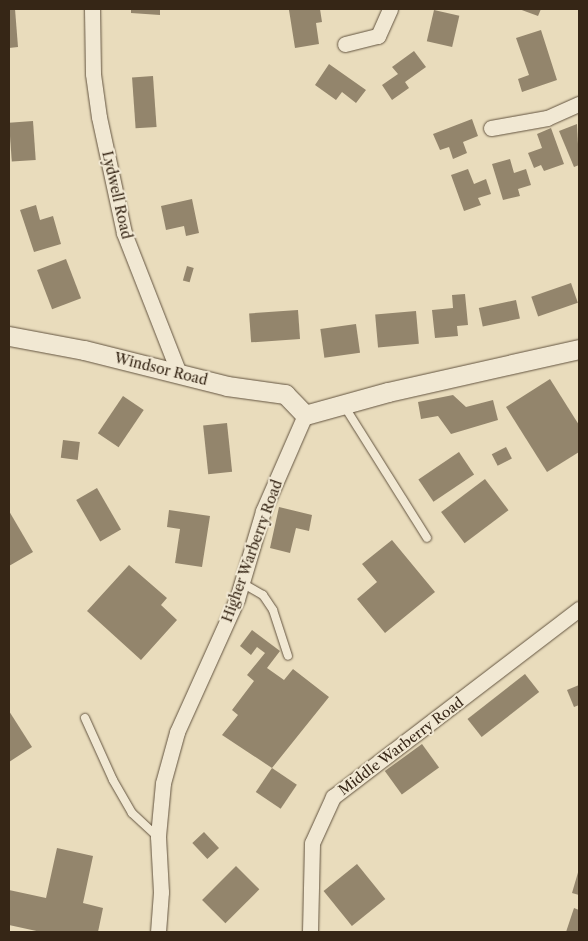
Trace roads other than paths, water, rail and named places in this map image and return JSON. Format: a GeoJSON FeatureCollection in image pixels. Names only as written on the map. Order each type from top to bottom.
{"type":"FeatureCollection","features":[{"type":"Feature","properties":{"kind":"street","name":"Lydwell Road"},"geometry":{"type":"LineString","coordinates":[[92,9],[93,74],[99,116],[124,233],[179,373]]}},
{"type":"Feature","properties":{"kind":"street"},"geometry":{"type":"LineString","coordinates":[[345,44],[378,36],[390,9]]}},
{"type":"Feature","properties":{"kind":"street"},"geometry":{"type":"LineString","coordinates":[[491,128],[547,118],[579,104]]}},
{"type":"Feature","properties":{"kind":"street","name":"Windsor Road"},"geometry":{"type":"LineString","coordinates":[[9,336],[179,373],[227,386],[285,394],[305,415]]}},
{"type":"Feature","properties":{"kind":"street"},"geometry":{"type":"LineString","coordinates":[[305,415],[343,404],[579,349]]}},
{"type":"Feature","properties":{"kind":"street","name":"Higher Warberry Road"},"geometry":{"type":"LineString","coordinates":[[158,932],[161,892],[158,836],[163,783],[177,732],[242,582],[263,511],[305,415]]}},
{"type":"Feature","properties":{"kind":"street","name":"Middle Warberry Road"},"geometry":{"type":"LineString","coordinates":[[310,932],[312,843],[332,797],[579,609]]}},
{"type":"Feature","properties":{"kind":"lane"},"geometry":{"type":"LineString","coordinates":[[343,404],[426,538]]}},
{"type":"Feature","properties":{"kind":"lane"},"geometry":{"type":"LineString","coordinates":[[242,582],[263,595],[273,610],[288,656]]}},
{"type":"Feature","properties":{"kind":"lane"},"geometry":{"type":"LineString","coordinates":[[85,718],[113,780],[132,813],[158,836]]}}]}
